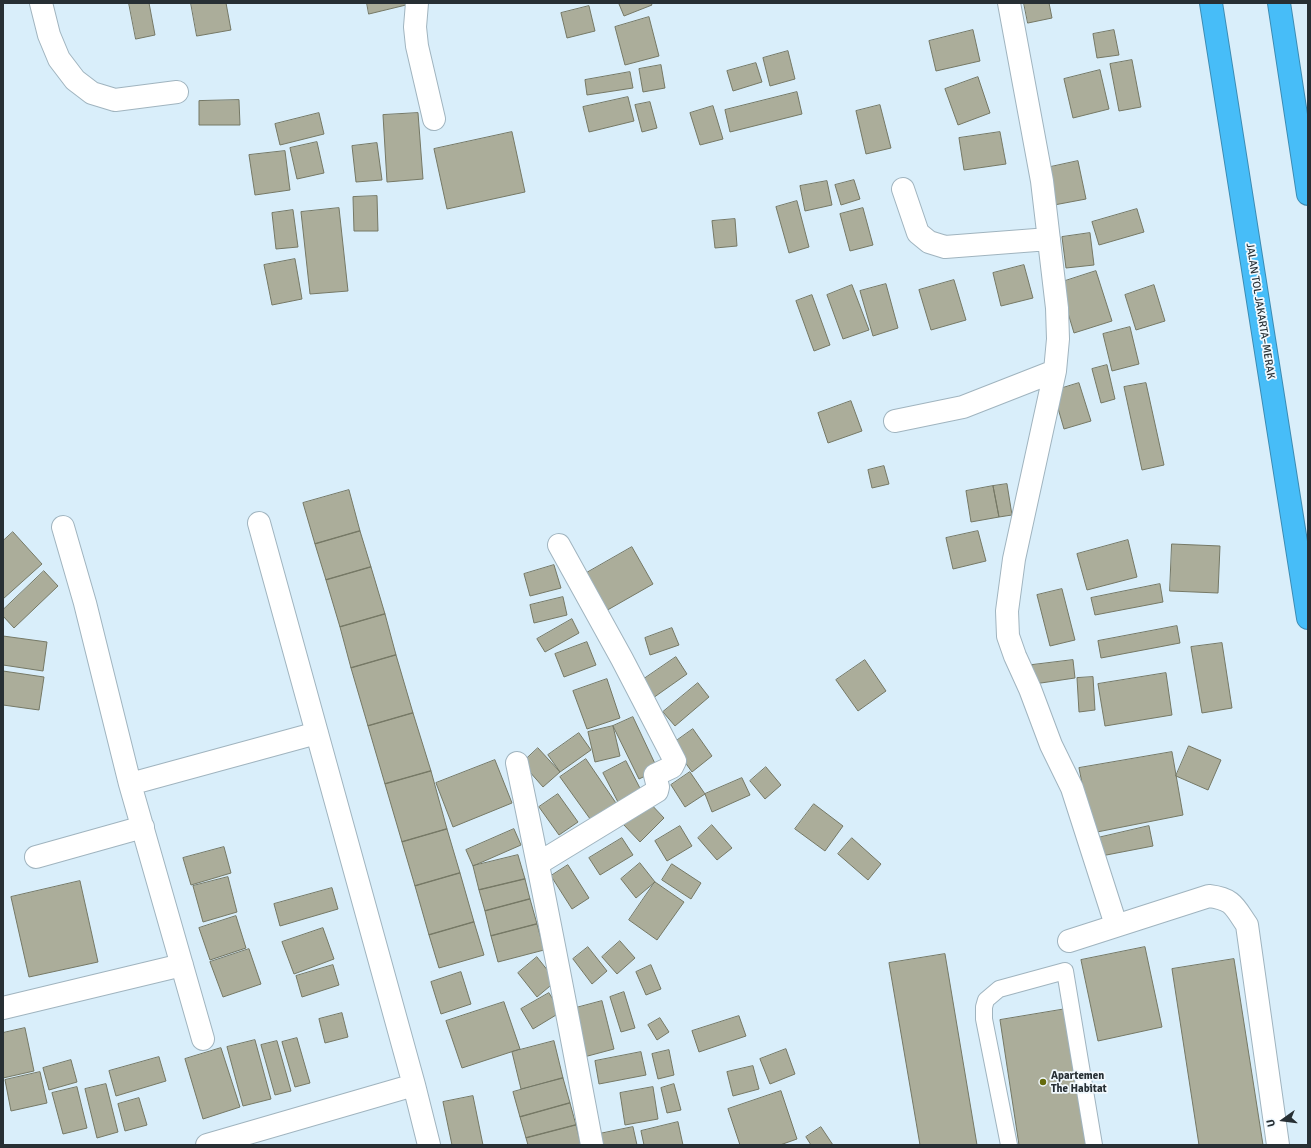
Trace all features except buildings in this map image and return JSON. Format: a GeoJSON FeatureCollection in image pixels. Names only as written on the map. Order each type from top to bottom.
{"type":"FeatureCollection","features":[{"type":"Feature","properties":{"kind":"highway","name":"JALAN TOL JAKARTA–MERAK"},"geometry":{"type":"LineString","coordinates":[[1211,3],[1308,618]]}},
{"type":"Feature","properties":{"kind":"highway"},"geometry":{"type":"LineString","coordinates":[[1279,3],[1308,194]]}},
{"type":"Feature","properties":{"kind":"street"},"geometry":{"type":"LineString","coordinates":[[41,3],[48,35],[59,59],[75,80],[92,94],[115,100],[177,92]]}},
{"type":"Feature","properties":{"kind":"street"},"geometry":{"type":"LineString","coordinates":[[417,3],[415,28],[417,46],[434,119]]}},
{"type":"Feature","properties":{"kind":"street"},"geometry":{"type":"LineString","coordinates":[[1009,3],[1042,181],[1057,308],[1058,339],[1056,371],[1014,558],[1007,611],[1008,636],[1052,745],[1072,788],[1116,925]]}},
{"type":"Feature","properties":{"kind":"street"},"geometry":{"type":"LineString","coordinates":[[903,189],[918,233],[929,242],[944,247],[1049,239]]}},
{"type":"Feature","properties":{"kind":"street"},"geometry":{"type":"LineString","coordinates":[[895,421],[963,407],[1056,371]]}},
{"type":"Feature","properties":{"kind":"street"},"geometry":{"type":"LineString","coordinates":[[259,524],[414,1085],[429,1145]]}},
{"type":"Feature","properties":{"kind":"street"},"geometry":{"type":"LineString","coordinates":[[63,527],[85,603],[130,784],[203,1039]]}},
{"type":"Feature","properties":{"kind":"street"},"geometry":{"type":"LineString","coordinates":[[539,863],[657,791],[658,787],[655,775],[672,767],[675,761],[622,659],[559,545]]}},
{"type":"Feature","properties":{"kind":"street"},"geometry":{"type":"LineString","coordinates":[[130,784],[317,733]]}},
{"type":"Feature","properties":{"kind":"street"},"geometry":{"type":"LineString","coordinates":[[517,763],[539,863],[592,1145]]}},
{"type":"Feature","properties":{"kind":"street"},"geometry":{"type":"LineString","coordinates":[[36,857],[142,827]]}},
{"type":"Feature","properties":{"kind":"street"},"geometry":{"type":"LineString","coordinates":[[1069,941],[1209,896],[1223,898],[1235,907],[1247,925],[1278,1145]]}},
{"type":"Feature","properties":{"kind":"street"},"geometry":{"type":"LineString","coordinates":[[3,1008],[182,965]]}},
{"type":"Feature","properties":{"kind":"street"},"geometry":{"type":"LineString","coordinates":[[207,1145],[414,1085]]}},
{"type":"Feature","properties":{"kind":"lane"},"geometry":{"type":"LineString","coordinates":[[1009,1145],[984,1019],[984,1007],[986,1000],[999,989],[1065,970],[1094,1145]]}},
{"type":"Feature","properties":{"kind":"place","name":"Apartemen The Habitat"},"geometry":{"type":"Point","coordinates":[1043,1082]}}]}
